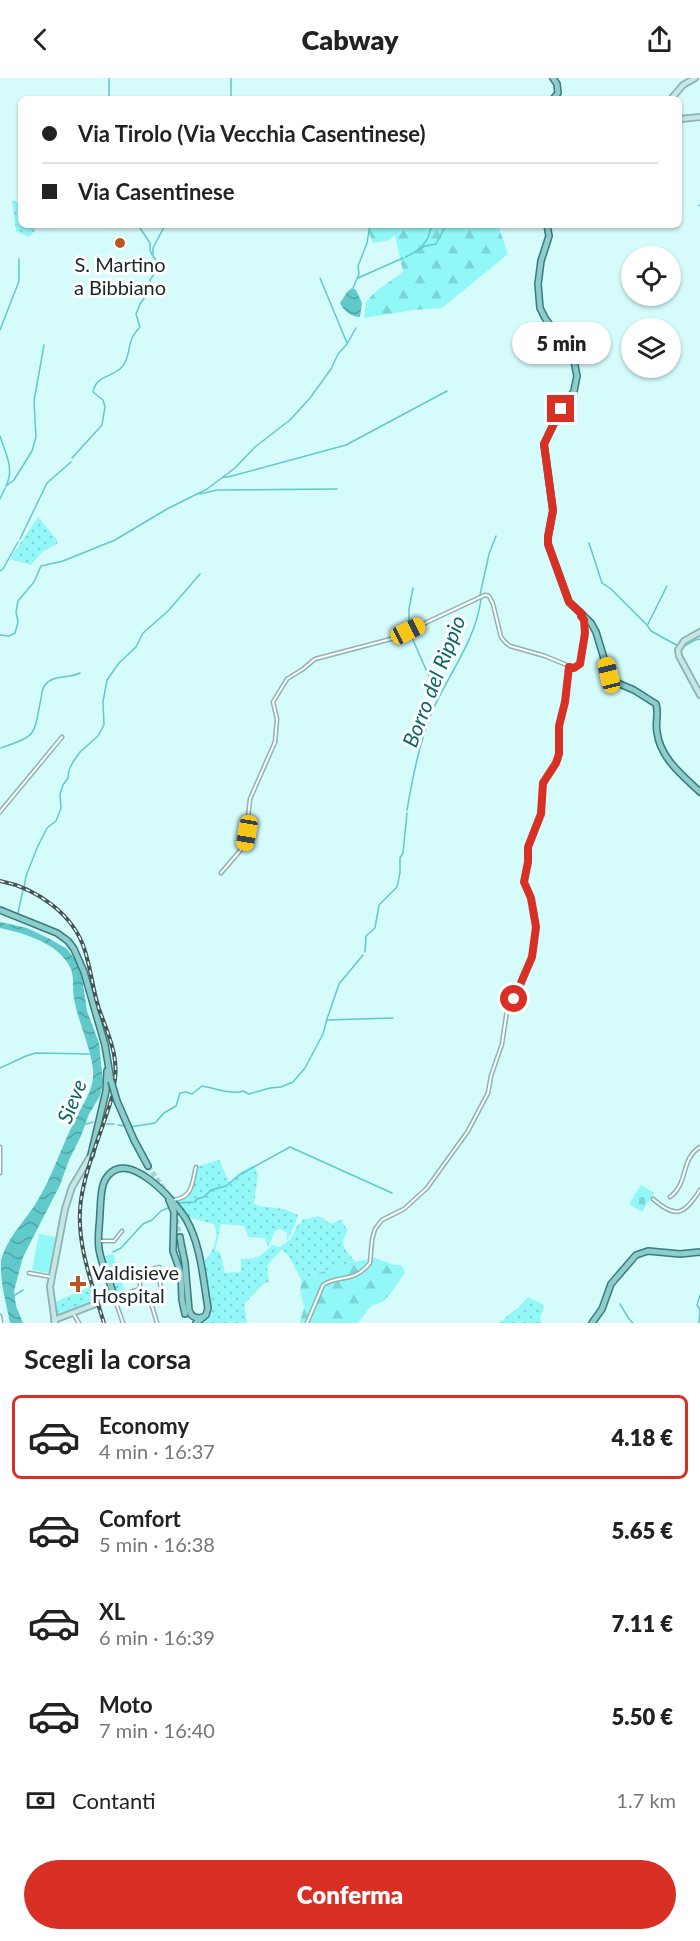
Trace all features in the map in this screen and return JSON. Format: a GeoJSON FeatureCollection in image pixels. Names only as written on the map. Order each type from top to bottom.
{"type":"FeatureCollection","features":[{"type":"Feature","properties":{"kind":"main road"},"geometry":{"type":"LineString","coordinates":[[553,78],[558,93],[556,96]]}},
{"type":"Feature","properties":{"kind":"main road"},"geometry":{"type":"LineString","coordinates":[[548,228],[549,236],[541,261],[538,284],[540,308],[573,356],[578,376],[574,391],[561,409],[544,444],[553,510],[548,537],[551,552],[569,602],[591,623],[596,632],[612,679],[656,704],[657,735],[663,751],[671,764],[700,792]]}},
{"type":"Feature","properties":{"kind":"main road"},"geometry":{"type":"LineString","coordinates":[[0,910],[57,933],[69,941],[74,949],[84,972],[105,1045],[117,1101],[148,1166]]}},
{"type":"Feature","properties":{"kind":"main road"},"geometry":{"type":"LineString","coordinates":[[91,1155],[106,1091],[105,1045]]}},
{"type":"Feature","properties":{"kind":"main road"},"geometry":{"type":"LineString","coordinates":[[114,1297],[98,1241],[103,1186],[109,1174],[123,1168],[136,1170],[165,1193],[187,1221],[198,1249],[208,1308],[206,1315],[196,1323]]}},
{"type":"Feature","properties":{"kind":"main road"},"geometry":{"type":"LineString","coordinates":[[165,1193],[174,1212],[174,1251],[181,1274],[185,1314]]}},
{"type":"Feature","properties":{"kind":"main road"},"geometry":{"type":"LineString","coordinates":[[180,1237],[190,1312],[195,1318],[199,1318],[205,1315],[208,1308]]}},
{"type":"Feature","properties":{"kind":"main road"},"geometry":{"type":"LineString","coordinates":[[182,1248],[186,1323]]}},
{"type":"Feature","properties":{"kind":"main road"},"geometry":{"type":"LineString","coordinates":[[592,1323],[602,1309],[611,1284],[636,1255],[648,1251],[680,1254],[700,1252]]}},
{"type":"Feature","properties":{"kind":"street"},"geometry":{"type":"LineString","coordinates":[[674,96],[683,85],[694,78]]}},
{"type":"Feature","properties":{"kind":"street"},"geometry":{"type":"LineString","coordinates":[[682,119],[700,117]]}},
{"type":"Feature","properties":{"kind":"street"},"geometry":{"type":"LineString","coordinates":[[221,873],[245,845],[250,799],[275,742],[277,719],[273,702],[287,679],[315,659],[391,639],[485,595],[491,599],[501,637],[510,646],[545,656],[569,667],[577,667],[581,660],[585,633],[582,614]]}},
{"type":"Feature","properties":{"kind":"street"},"geometry":{"type":"LineString","coordinates":[[700,632],[684,641],[678,650],[700,695]]}},
{"type":"Feature","properties":{"kind":"street"},"geometry":{"type":"LineString","coordinates":[[307,1323],[323,1285],[359,1274],[370,1263],[375,1229],[382,1220],[404,1209],[428,1188],[468,1131],[488,1094],[491,1076],[502,1044],[507,1010],[519,992],[532,957],[536,927],[531,898],[524,882],[528,864],[528,847],[541,814],[543,783],[559,754],[559,726],[565,702],[569,667]]}},
{"type":"Feature","properties":{"kind":"street"},"geometry":{"type":"LineString","coordinates":[[0,812],[62,737]]}},
{"type":"Feature","properties":{"kind":"street"},"geometry":{"type":"LineString","coordinates":[[0,1147],[0,1173]]}},
{"type":"Feature","properties":{"kind":"street"},"geometry":{"type":"LineString","coordinates":[[670,1197],[682,1184],[688,1159],[700,1147]]}},
{"type":"Feature","properties":{"kind":"street"},"geometry":{"type":"LineString","coordinates":[[91,1155],[67,1199],[52,1277],[51,1296],[54,1321],[140,1289]]}},
{"type":"Feature","properties":{"kind":"street"},"geometry":{"type":"LineString","coordinates":[[174,1203],[187,1197],[196,1167]]}},
{"type":"Feature","properties":{"kind":"street"},"geometry":{"type":"LineString","coordinates":[[653,1199],[670,1212],[679,1212],[685,1209],[700,1190]]}},
{"type":"Feature","properties":{"kind":"street"},"geometry":{"type":"LineString","coordinates":[[98,1241],[114,1241],[122,1231]]}},
{"type":"Feature","properties":{"kind":"street"},"geometry":{"type":"LineString","coordinates":[[157,1323],[151,1304],[140,1289],[140,1281],[144,1272],[159,1267],[161,1288]]}},
{"type":"Feature","properties":{"kind":"street"},"geometry":{"type":"LineString","coordinates":[[29,1273],[52,1277]]}},
{"type":"Feature","properties":{"kind":"street"},"geometry":{"type":"LineString","coordinates":[[114,1297],[123,1323]]}},
{"type":"Feature","properties":{"kind":"street"},"geometry":{"type":"LineString","coordinates":[[73,1313],[79,1323]]}},
{"type":"Feature","properties":{"kind":"street"},"geometry":{"type":"LineString","coordinates":[[0,1316],[1,1323]]}},
{"type":"Feature","properties":{"kind":"green space"},"geometry":{"type":"Polygon","coordinates":[[[12,200],[18,203],[18,228],[37,228],[29,237],[16,231],[12,200]]]}},
{"type":"Feature","properties":{"kind":"green space"},"geometry":{"type":"Polygon","coordinates":[[[367,228],[499,228],[508,254],[442,308],[364,318],[366,302],[375,292],[403,272],[395,235],[387,241],[373,243],[367,228]]]}},
{"type":"Feature","properties":{"kind":"green space"},"geometry":{"type":"Polygon","coordinates":[[[38,517],[57,540],[57,544],[43,551],[31,565],[10,559],[38,517]]]}},
{"type":"Feature","properties":{"kind":"green space"},"geometry":{"type":"Polygon","coordinates":[[[219,1160],[229,1182],[236,1175],[254,1165],[258,1175],[254,1203],[258,1206],[284,1209],[298,1215],[287,1241],[290,1240],[303,1219],[319,1216],[331,1224],[343,1219],[342,1222],[348,1231],[343,1240],[344,1247],[355,1261],[302,1281],[290,1258],[282,1249],[267,1266],[269,1282],[263,1284],[244,1304],[247,1323],[202,1323],[209,1317],[211,1308],[203,1262],[210,1254],[214,1244],[216,1229],[214,1224],[190,1218],[187,1221],[177,1202],[188,1198],[196,1167],[219,1160]],[[221,1224],[215,1251],[220,1252],[225,1273],[241,1272],[241,1259],[255,1258],[272,1245],[280,1247],[287,1242],[287,1233],[280,1229],[275,1231],[268,1247],[265,1238],[248,1237],[244,1226],[221,1224]]]}},
{"type":"Feature","properties":{"kind":"green space"},"geometry":{"type":"Polygon","coordinates":[[[641,1185],[654,1193],[642,1212],[629,1204],[641,1185]]]}},
{"type":"Feature","properties":{"kind":"green space"},"geometry":{"type":"Polygon","coordinates":[[[39,1234],[56,1237],[49,1273],[32,1270],[39,1234]]]}},
{"type":"Feature","properties":{"kind":"green space"},"geometry":{"type":"Polygon","coordinates":[[[113,1254],[125,1292],[115,1295],[104,1257],[113,1254]]]}},
{"type":"Feature","properties":{"kind":"green space"},"geometry":{"type":"Polygon","coordinates":[[[113,1254],[119,1273],[109,1276],[104,1257],[113,1254]]]}},
{"type":"Feature","properties":{"kind":"green space"},"geometry":{"type":"Polygon","coordinates":[[[375,1258],[401,1265],[405,1273],[391,1293],[382,1302],[371,1306],[358,1323],[300,1323],[304,1306],[300,1290],[302,1281],[321,1272],[341,1268],[348,1263],[375,1258]]]}},
{"type":"Feature","properties":{"kind":"green space"},"geometry":{"type":"Polygon","coordinates":[[[90,1287],[95,1302],[57,1315],[55,1302],[90,1287]]]}},
{"type":"Feature","properties":{"kind":"green space"},"geometry":{"type":"Polygon","coordinates":[[[528,1297],[542,1304],[544,1308],[540,1317],[542,1323],[499,1323],[519,1307],[528,1297]]]}},
{"type":"Feature","properties":{"kind":"water"},"geometry":{"type":"Polygon","coordinates":[[[352,288],[356,290],[362,303],[360,317],[348,313],[340,303],[352,288]]]}},
{"type":"Feature","properties":{"kind":"water","name":"Sieve"},"geometry":{"type":"Polygon","coordinates":[[[0,922],[27,928],[50,939],[67,949],[77,962],[82,977],[87,1011],[99,1043],[103,1082],[100,1096],[89,1114],[60,1185],[23,1257],[14,1291],[16,1306],[23,1323],[10,1323],[2,1285],[3,1253],[47,1182],[88,1096],[93,1069],[73,994],[70,967],[65,959],[40,940],[0,928],[0,922]]]}},
{"type":"Feature","properties":{"kind":"waterway"},"geometry":{"type":"LineString","coordinates":[[109,78],[109,96]]}},
{"type":"Feature","properties":{"kind":"waterway"},"geometry":{"type":"LineString","coordinates":[[231,78],[231,96]]}},
{"type":"Feature","properties":{"kind":"waterway"},"geometry":{"type":"LineString","coordinates":[[140,228],[150,243],[152,255]]}},
{"type":"Feature","properties":{"kind":"waterway"},"geometry":{"type":"LineString","coordinates":[[72,458],[102,425],[105,407],[103,400],[93,392],[100,380],[116,372],[125,362],[132,338],[140,327],[136,314],[151,288],[150,280],[160,265],[153,256],[153,248],[163,228]]}},
{"type":"Feature","properties":{"kind":"waterway"},"geometry":{"type":"LineString","coordinates":[[353,288],[359,274],[358,266],[367,243],[370,228]]}},
{"type":"Feature","properties":{"kind":"waterway"},"geometry":{"type":"LineString","coordinates":[[420,249],[428,238],[431,228]]}},
{"type":"Feature","properties":{"kind":"waterway"},"geometry":{"type":"LineString","coordinates":[[406,257],[425,246],[436,244],[444,228]]}},
{"type":"Feature","properties":{"kind":"waterway"},"geometry":{"type":"LineString","coordinates":[[358,278],[403,258]]}},
{"type":"Feature","properties":{"kind":"waterway"},"geometry":{"type":"LineString","coordinates":[[0,330],[19,281],[19,259]]}},
{"type":"Feature","properties":{"kind":"waterway"},"geometry":{"type":"LineString","coordinates":[[320,278],[347,343]]}},
{"type":"Feature","properties":{"kind":"waterway"},"geometry":{"type":"LineString","coordinates":[[0,635],[9,636],[15,633],[18,622],[16,612],[18,601],[34,582],[41,566],[63,561],[115,540],[167,509],[207,489],[235,468],[255,447],[290,420],[310,398],[356,328]]}},
{"type":"Feature","properties":{"kind":"waterway"},"geometry":{"type":"LineString","coordinates":[[6,486],[14,480],[32,451],[36,437],[34,401],[44,345]]}},
{"type":"Feature","properties":{"kind":"waterway"},"geometry":{"type":"LineString","coordinates":[[223,477],[346,445],[447,391]]}},
{"type":"Feature","properties":{"kind":"waterway"},"geometry":{"type":"LineString","coordinates":[[0,436],[10,473],[6,486]]}},
{"type":"Feature","properties":{"kind":"waterway"},"geometry":{"type":"LineString","coordinates":[[20,539],[47,483],[71,462]]}},
{"type":"Feature","properties":{"kind":"waterway"},"geometry":{"type":"LineString","coordinates":[[0,499],[5,488]]}},
{"type":"Feature","properties":{"kind":"waterway"},"geometry":{"type":"LineString","coordinates":[[200,494],[217,490],[337,489]]}},
{"type":"Feature","properties":{"kind":"waterway","name":"Borro del Rippio"},"geometry":{"type":"LineString","coordinates":[[480,595],[489,554],[496,536]]}},
{"type":"Feature","properties":{"kind":"waterway"},"geometry":{"type":"LineString","coordinates":[[0,571],[18,542]]}},
{"type":"Feature","properties":{"kind":"waterway"},"geometry":{"type":"LineString","coordinates":[[589,543],[602,583],[611,589],[651,631],[680,647],[700,639]]}},
{"type":"Feature","properties":{"kind":"waterway"},"geometry":{"type":"LineString","coordinates":[[24,887],[37,848],[47,828],[56,821],[61,808],[60,794],[68,778],[69,770],[80,752],[98,736],[104,725],[103,702],[107,680],[119,663],[136,647],[143,633],[168,611],[200,574]]}},
{"type":"Feature","properties":{"kind":"waterway"},"geometry":{"type":"LineString","coordinates":[[648,624],[667,586]]}},
{"type":"Feature","properties":{"kind":"waterway"},"geometry":{"type":"LineString","coordinates":[[409,628],[409,609],[413,588]]}},
{"type":"Feature","properties":{"kind":"waterway","name":"Borro del Rippio"},"geometry":{"type":"LineString","coordinates":[[407,810],[427,724],[438,698],[468,643],[481,599]]}},
{"type":"Feature","properties":{"kind":"waterway"},"geometry":{"type":"LineString","coordinates":[[410,633],[438,697]]}},
{"type":"Feature","properties":{"kind":"waterway"},"geometry":{"type":"LineString","coordinates":[[1,748],[31,734],[36,723],[43,689],[48,682],[52,679],[80,673]]}},
{"type":"Feature","properties":{"kind":"waterway","name":"Borro del Rippio"},"geometry":{"type":"LineString","coordinates":[[365,952],[366,936],[375,928],[379,905],[397,887],[407,813]]}},
{"type":"Feature","properties":{"kind":"waterway"},"geometry":{"type":"LineString","coordinates":[[18,913],[23,890]]}},
{"type":"Feature","properties":{"kind":"waterway","name":"Borro del Rippio"},"geometry":{"type":"LineString","coordinates":[[130,1127],[155,1123],[164,1113],[176,1106],[180,1093],[192,1094],[202,1086],[228,1092],[243,1091],[249,1094],[293,1082],[305,1068],[323,1034],[339,984],[363,955]]}},
{"type":"Feature","properties":{"kind":"waterway"},"geometry":{"type":"LineString","coordinates":[[327,1020],[393,1018]]}},
{"type":"Feature","properties":{"kind":"waterway"},"geometry":{"type":"LineString","coordinates":[[0,1068],[36,1053],[89,1054]]}},
{"type":"Feature","properties":{"kind":"waterway","name":"Borro del Rippio"},"geometry":{"type":"LineString","coordinates":[[86,1124],[93,1122]]}},
{"type":"Feature","properties":{"kind":"waterway","name":"Borro del Rippio"},"geometry":{"type":"LineString","coordinates":[[107,1124],[114,1124]]}},
{"type":"Feature","properties":{"kind":"waterway","name":"Borro del Rippio"},"geometry":{"type":"LineString","coordinates":[[118,1125],[126,1126]]}},
{"type":"Feature","properties":{"kind":"waterway"},"geometry":{"type":"LineString","coordinates":[[177,1203],[195,1202],[211,1190],[226,1186],[241,1174],[290,1147],[392,1193]]}},
{"type":"Feature","properties":{"kind":"waterway"},"geometry":{"type":"LineString","coordinates":[[113,1252],[121,1248],[143,1224],[170,1207]]}},
{"type":"Feature","properties":{"kind":"waterway"},"geometry":{"type":"LineString","coordinates":[[15,1295],[23,1290]]}},
{"type":"Feature","properties":{"kind":"waterway"},"geometry":{"type":"LineString","coordinates":[[699,1323],[700,1310],[697,1305],[700,1295]]}},
{"type":"Feature","properties":{"kind":"waterway"},"geometry":{"type":"LineString","coordinates":[[620,1304],[633,1323]]}},
{"type":"Feature","properties":{"kind":"tunnel"},"geometry":{"type":"LineString","coordinates":[[148,1166],[168,1195]]}},
{"type":"Feature","properties":{"kind":"tunnel"},"geometry":{"type":"LineString","coordinates":[[175,1212],[180,1237]]}},
{"type":"Feature","properties":{"kind":"railway"},"geometry":{"type":"LineString","coordinates":[[0,881],[40,896],[63,914],[80,938],[99,1009],[112,1046],[115,1065],[114,1085]]}},
{"type":"Feature","properties":{"kind":"railway"},"geometry":{"type":"LineString","coordinates":[[104,1323],[82,1247],[80,1215],[87,1174],[112,1097]]}},
{"type":"Feature","properties":{"kind":"place","name":"S. Martino a Bibbiano"},"geometry":{"type":"Point","coordinates":[120,243]}},
{"type":"Feature","properties":{"kind":"place","name":"Valdisieve Hospital"},"geometry":{"type":"Point","coordinates":[78,1284]}},
{"type":"Feature","properties":{"kind":"route"},"geometry":{"type":"LineString","coordinates":[[514,999],[519,992],[532,957],[536,927],[531,898],[524,882],[528,847],[540,820],[543,783],[559,754],[559,726],[565,702],[569,667],[574,668],[580,664],[585,633],[582,614],[569,602],[548,544],[553,510],[544,444],[561,409]]}}]}
